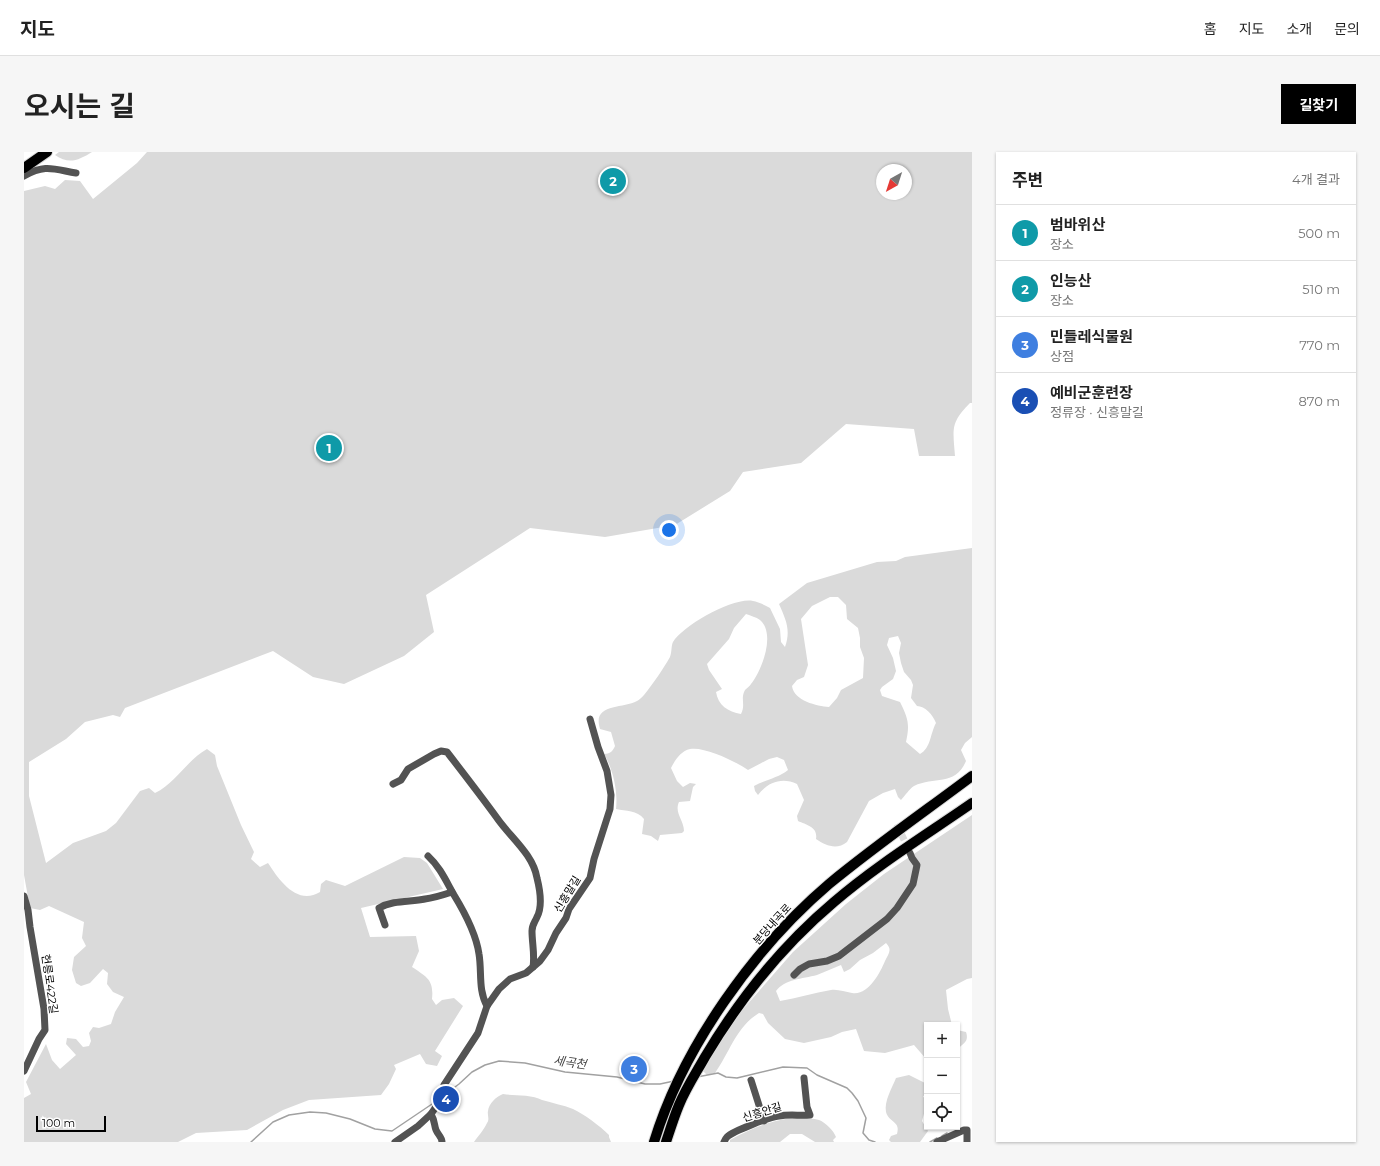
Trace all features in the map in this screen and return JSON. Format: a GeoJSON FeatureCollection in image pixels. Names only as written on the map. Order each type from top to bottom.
{"type":"FeatureCollection","features":[{"type":"Feature","properties":{"kind":"highway"},"geometry":{"type":"LineString","coordinates":[[24,168],[46,152]]}},
{"type":"Feature","properties":{"kind":"highway","name":"분당내곡로"},"geometry":{"type":"LineString","coordinates":[[654,1142],[659,1126],[696,1047],[726,999],[751,966],[786,926],[829,884],[972,776]]}},
{"type":"Feature","properties":{"kind":"highway"},"geometry":{"type":"LineString","coordinates":[[666,1142],[679,1104],[715,1040],[737,1007],[799,934],[834,902],[878,867],[972,804]]}},
{"type":"Feature","properties":{"kind":"street"},"geometry":{"type":"LineString","coordinates":[[24,176],[34,170],[47,168],[76,173]]}},
{"type":"Feature","properties":{"kind":"street","name":"신흥말길"},"geometry":{"type":"LineString","coordinates":[[395,1142],[418,1126],[431,1114],[438,1104],[444,1085],[478,1033],[487,1006],[499,989],[510,979],[526,973],[540,961],[566,918],[569,909],[590,878],[594,859],[610,809],[611,795],[607,772],[590,719]]}},
{"type":"Feature","properties":{"kind":"street"},"geometry":{"type":"LineString","coordinates":[[394,784],[401,780],[408,769],[434,754],[441,751],[447,752],[506,830],[515,839],[529,859],[537,877],[540,903],[538,917],[534,922],[532,930],[535,956],[533,967]]}},
{"type":"Feature","properties":{"kind":"street"},"geometry":{"type":"LineString","coordinates":[[794,975],[800,969],[809,964],[827,961],[839,956],[887,919],[897,908],[913,884],[917,865],[910,853]]}},
{"type":"Feature","properties":{"kind":"street"},"geometry":{"type":"LineString","coordinates":[[428,856],[436,864],[464,912],[477,945],[480,963],[482,998],[487,1006]]}},
{"type":"Feature","properties":{"kind":"street"},"geometry":{"type":"LineString","coordinates":[[385,925],[379,908],[383,906],[404,901],[425,899],[452,892]]}},
{"type":"Feature","properties":{"kind":"street","name":"헌릉로422길"},"geometry":{"type":"LineString","coordinates":[[24,896],[28,910],[44,1009],[45,1030],[39,1039],[24,1072]]}},
{"type":"Feature","properties":{"kind":"street","name":"신흥안길"},"geometry":{"type":"LineString","coordinates":[[724,1142],[728,1136],[735,1132],[778,1116],[798,1114],[810,1115],[807,1107],[804,1078]]}},
{"type":"Feature","properties":{"kind":"street"},"geometry":{"type":"LineString","coordinates":[[751,1080],[764,1121]]}},
{"type":"Feature","properties":{"kind":"street"},"geometry":{"type":"LineString","coordinates":[[431,1114],[442,1142]]}},
{"type":"Feature","properties":{"kind":"street"},"geometry":{"type":"LineString","coordinates":[[937,1142],[967,1130],[967,1142]]}},
{"type":"Feature","properties":{"kind":"shaded area"},"geometry":{"type":"Polygon","coordinates":[[[59,152],[92,152],[78,159],[69,161],[55,155],[59,152]]]}},
{"type":"Feature","properties":{"kind":"shaded area"},"geometry":{"type":"Polygon","coordinates":[[[147,152],[972,152],[972,403],[970,403],[959,416],[954,427],[955,456],[919,456],[914,429],[846,424],[801,463],[743,472],[730,491],[675,525],[605,537],[530,528],[426,595],[434,632],[404,656],[344,684],[313,677],[273,651],[125,708],[120,717],[113,715],[85,722],[66,739],[29,762],[29,796],[46,863],[73,843],[106,831],[116,823],[140,791],[149,788],[155,793],[162,789],[193,759],[207,749],[215,755],[217,766],[241,825],[254,852],[251,859],[260,867],[268,863],[283,883],[296,893],[304,896],[320,892],[321,884],[326,880],[345,886],[404,857],[420,858],[427,863],[443,889],[361,908],[370,937],[416,936],[419,951],[412,967],[431,983],[432,999],[436,1005],[442,1000],[454,998],[463,1006],[435,1051],[442,1056],[437,1066],[426,1064],[420,1054],[394,1065],[396,1069],[389,1084],[381,1095],[309,1100],[283,1110],[247,1130],[196,1133],[178,1142],[24,1142],[24,1098],[31,1094],[26,1082],[46,1044],[52,1060],[60,1069],[76,1055],[66,1044],[67,1038],[76,1039],[83,1047],[89,1046],[91,1041],[89,1033],[93,1027],[99,1028],[111,1024],[115,1012],[124,997],[113,992],[107,984],[108,973],[103,969],[90,983],[81,986],[76,983],[72,970],[74,957],[86,946],[82,938],[84,922],[49,906],[40,910],[30,908],[24,875],[24,191],[45,186],[55,189],[65,180],[80,181],[93,199],[137,163],[147,152]]]}},
{"type":"Feature","properties":{"kind":"shaded area"},"geometry":{"type":"Polygon","coordinates":[[[972,548],[972,737],[965,743],[961,750],[966,761],[956,774],[943,780],[922,783],[914,786],[901,800],[895,789],[883,793],[869,801],[847,842],[839,846],[824,844],[816,839],[814,829],[798,821],[797,816],[804,800],[797,784],[781,781],[766,787],[758,795],[755,791],[754,786],[788,770],[784,760],[777,757],[769,759],[748,770],[729,759],[712,752],[690,749],[681,754],[671,768],[677,781],[683,787],[690,783],[696,784],[693,787],[690,801],[679,802],[678,813],[683,823],[684,831],[682,833],[660,835],[658,841],[651,836],[642,834],[644,819],[641,816],[631,811],[616,809],[614,780],[610,766],[604,754],[611,752],[615,746],[611,732],[600,729],[600,715],[610,708],[637,701],[644,695],[670,657],[673,642],[687,628],[710,614],[734,603],[753,601],[770,608],[780,629],[781,642],[785,647],[788,630],[786,620],[779,604],[807,583],[877,562],[896,561],[905,557],[972,548]],[[830,597],[812,606],[801,619],[808,665],[804,677],[797,680],[792,686],[794,691],[801,699],[813,704],[829,707],[837,698],[841,690],[863,678],[864,658],[860,647],[858,628],[847,619],[846,605],[838,597],[830,597]],[[746,614],[734,628],[729,639],[707,664],[709,670],[722,689],[716,692],[721,704],[732,712],[741,714],[745,690],[750,686],[755,678],[766,652],[767,634],[765,626],[760,620],[746,614]],[[898,636],[889,638],[887,645],[893,658],[896,671],[893,679],[880,690],[882,696],[900,702],[908,721],[906,742],[920,754],[926,748],[936,723],[928,712],[920,706],[917,706],[911,698],[913,685],[911,680],[904,672],[901,663],[899,653],[901,643],[898,636]]]}},
{"type":"Feature","properties":{"kind":"shaded area"},"geometry":{"type":"Polygon","coordinates":[[[972,815],[972,978],[946,990],[951,1022],[924,1022],[924,1057],[914,1045],[885,1053],[864,1051],[856,1029],[842,1032],[831,1037],[804,1043],[785,1039],[768,1023],[763,1014],[759,1013],[745,1025],[739,1033],[715,1073],[707,1075],[702,1070],[739,1014],[793,952],[846,904],[884,874],[972,815]],[[886,943],[844,972],[841,965],[817,975],[794,980],[784,984],[776,991],[780,1001],[831,990],[852,993],[863,991],[873,983],[877,977],[890,950],[886,943]]]}},
{"type":"Feature","properties":{"kind":"shaded area"},"geometry":{"type":"Polygon","coordinates":[[[960,1031],[966,1032],[966,1041],[960,1047],[960,1031]]]}},
{"type":"Feature","properties":{"kind":"shaded area"},"geometry":{"type":"Polygon","coordinates":[[[909,1075],[924,1082],[924,1114],[922,1121],[924,1124],[924,1130],[928,1131],[920,1142],[891,1142],[889,1140],[891,1136],[897,1134],[898,1130],[896,1124],[887,1116],[886,1112],[887,1099],[896,1078],[909,1075]]]}},
{"type":"Feature","properties":{"kind":"shaded area"},"geometry":{"type":"Polygon","coordinates":[[[503,1094],[538,1098],[573,1109],[587,1117],[601,1128],[609,1135],[611,1142],[474,1142],[488,1122],[488,1112],[491,1103],[503,1094]]]}},
{"type":"Feature","properties":{"kind":"shaded area"},"geometry":{"type":"Polygon","coordinates":[[[799,1117],[817,1119],[824,1123],[835,1135],[836,1137],[833,1140],[834,1142],[815,1142],[802,1134],[790,1134],[780,1142],[730,1142],[730,1140],[739,1135],[763,1125],[799,1117]]]}},
{"type":"Feature","properties":{"kind":"waterway","name":"세곡천"},"geometry":{"type":"LineString","coordinates":[[443,1096],[472,1072],[485,1065],[499,1061],[525,1063],[565,1072],[617,1077],[645,1084],[660,1084],[674,1081]]}},
{"type":"Feature","properties":{"kind":"waterway","name":"세곡천"},"geometry":{"type":"LineString","coordinates":[[697,1077],[718,1073],[726,1077],[737,1078],[783,1067],[807,1068],[817,1075],[847,1088],[852,1093],[858,1101],[866,1118],[863,1133],[869,1140],[875,1142]]}},
{"type":"Feature","properties":{"kind":"waterway","name":"세곡천"},"geometry":{"type":"LineString","coordinates":[[251,1142],[273,1122],[289,1115],[310,1112],[326,1113],[350,1119],[375,1129],[392,1131],[435,1102]]}},
{"type":"Feature","properties":{"kind":"waterway","name":"세곡천"},"geometry":{"type":"LineString","coordinates":[[942,1136],[947,1133]]}},
{"type":"Feature","properties":{"kind":"waterway","name":"세곡천"},"geometry":{"type":"LineString","coordinates":[[930,1142],[937,1138]]}},
{"type":"Feature","properties":{"kind":"tunnel"},"geometry":{"type":"LineString","coordinates":[[897,824],[909,851]]}},
{"type":"Feature","properties":{"kind":"place","name":"인능산"},"geometry":{"type":"Point","coordinates":[613,181]}},
{"type":"Feature","properties":{"kind":"place","name":"범바위산"},"geometry":{"type":"Point","coordinates":[329,448]}},
{"type":"Feature","properties":{"kind":"place","name":"민들레식물원"},"geometry":{"type":"Point","coordinates":[634,1069]}},
{"type":"Feature","properties":{"kind":"place","name":"예비군훈련장"},"geometry":{"type":"Point","coordinates":[446,1099]}}]}
